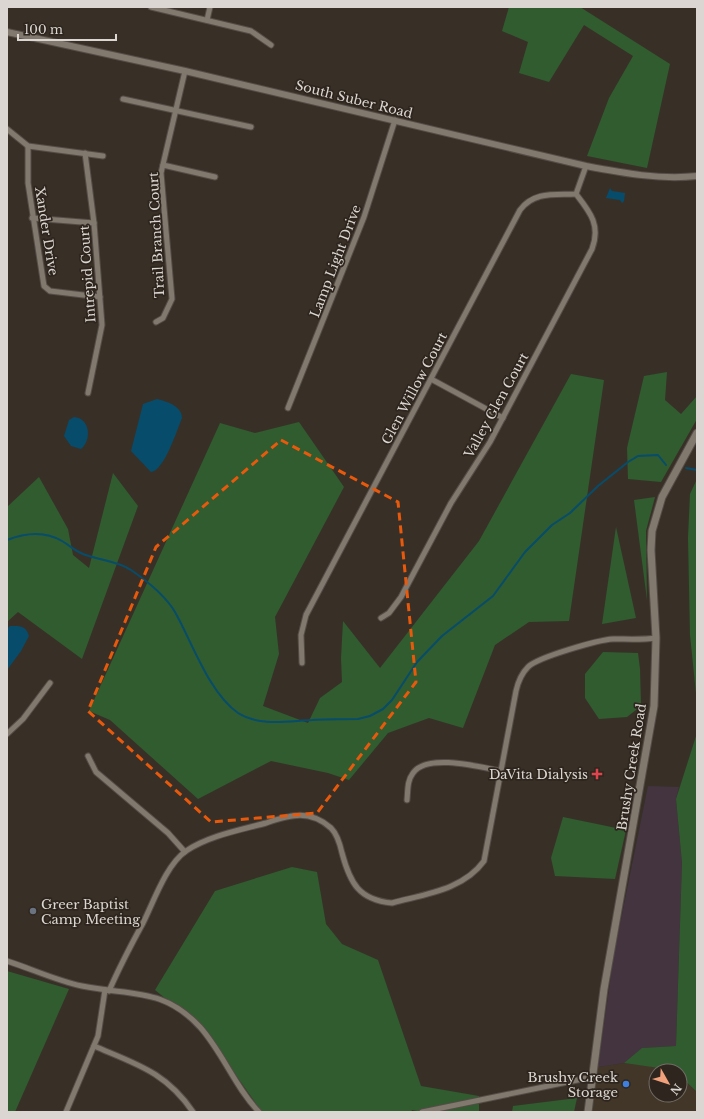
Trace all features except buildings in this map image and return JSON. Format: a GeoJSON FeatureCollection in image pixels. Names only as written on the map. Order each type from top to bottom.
{"type":"FeatureCollection","features":[{"type":"Feature","properties":{"kind":"main road","name":"Brushy Creek Road"},"geometry":{"type":"LineString","coordinates":[[588,1112],[610,954],[652,721],[656,670],[656,638],[651,550],[653,525],[662,497],[697,433]]}},
{"type":"Feature","properties":{"kind":"street"},"geometry":{"type":"LineString","coordinates":[[151,7],[251,31],[271,44]]}},
{"type":"Feature","properties":{"kind":"street"},"geometry":{"type":"LineString","coordinates":[[207,20],[210,7]]}},
{"type":"Feature","properties":{"kind":"street","name":"South Suber Road"},"geometry":{"type":"LineString","coordinates":[[7,32],[185,71],[586,166],[620,172],[680,178],[697,176]]}},
{"type":"Feature","properties":{"kind":"street","name":"Trail Branch Court"},"geometry":{"type":"LineString","coordinates":[[156,322],[163,318],[170,306],[173,294],[161,180],[163,165],[185,71]]}},
{"type":"Feature","properties":{"kind":"street"},"geometry":{"type":"LineString","coordinates":[[122,99],[250,128]]}},
{"type":"Feature","properties":{"kind":"street","name":"Lamp Light Drive"},"geometry":{"type":"LineString","coordinates":[[288,408],[364,217],[395,120]]}},
{"type":"Feature","properties":{"kind":"street"},"geometry":{"type":"LineString","coordinates":[[7,129],[28,146],[103,156]]}},
{"type":"Feature","properties":{"kind":"street","name":"Xander Drive"},"geometry":{"type":"LineString","coordinates":[[28,146],[28,183],[32,218],[43,283],[50,291],[100,297]]}},
{"type":"Feature","properties":{"kind":"street","name":"Intrepid Court"},"geometry":{"type":"LineString","coordinates":[[85,153],[94,223],[102,325],[88,393]]}},
{"type":"Feature","properties":{"kind":"street"},"geometry":{"type":"LineString","coordinates":[[163,165],[215,177]]}},
{"type":"Feature","properties":{"kind":"street"},"geometry":{"type":"LineString","coordinates":[[576,194],[586,166]]}},
{"type":"Feature","properties":{"kind":"street","name":"Glen Willow Court"},"geometry":{"type":"LineString","coordinates":[[302,662],[301,635],[306,615],[525,204],[531,199],[541,195],[576,194]]}},
{"type":"Feature","properties":{"kind":"street","name":"Valley Glen Court"},"geometry":{"type":"LineString","coordinates":[[381,618],[389,613],[401,597],[451,503],[503,418],[595,242],[596,230],[593,218],[576,194]]}},
{"type":"Feature","properties":{"kind":"street"},"geometry":{"type":"LineString","coordinates":[[32,218],[94,223]]}},
{"type":"Feature","properties":{"kind":"street"},"geometry":{"type":"LineString","coordinates":[[431,380],[503,418]]}},
{"type":"Feature","properties":{"kind":"street"},"geometry":{"type":"LineString","coordinates":[[66,1112],[94,1046],[107,990],[173,865],[185,852],[216,838],[299,814],[312,816],[332,830],[339,841],[345,863],[354,886],[371,899],[392,903],[452,886],[466,880],[477,871],[484,861],[488,848],[516,691],[520,678],[528,667],[538,660],[551,655],[611,640],[656,638]]}},
{"type":"Feature","properties":{"kind":"street"},"geometry":{"type":"LineString","coordinates":[[7,734],[24,719],[50,683]]}},
{"type":"Feature","properties":{"kind":"street"},"geometry":{"type":"LineString","coordinates":[[88,756],[92,766],[99,775],[168,833],[185,852]]}},
{"type":"Feature","properties":{"kind":"street"},"geometry":{"type":"LineString","coordinates":[[407,800],[408,783],[413,772],[422,766],[440,762],[501,772]]}},
{"type":"Feature","properties":{"kind":"street"},"geometry":{"type":"LineString","coordinates":[[7,961],[63,981],[107,990],[144,994],[169,1002],[189,1016],[207,1036],[249,1100],[259,1112]]}},
{"type":"Feature","properties":{"kind":"street"},"geometry":{"type":"LineString","coordinates":[[94,1046],[158,1075],[178,1092],[193,1112]]}},
{"type":"Feature","properties":{"kind":"street"},"geometry":{"type":"LineString","coordinates":[[422,1112],[592,1077]]}},
{"type":"Feature","properties":{"kind":"highlighted area"},"geometry":{"type":"Polygon","coordinates":[[[281,440],[398,502],[416,682],[317,813],[211,822],[88,711],[156,547],[281,440]]]}},
{"type":"Feature","properties":{"kind":"shaded area"},"geometry":{"type":"Polygon","coordinates":[[[648,786],[679,787],[676,799],[682,863],[676,1046],[643,1048],[624,1063],[598,1067],[614,954],[648,786]]]}},
{"type":"Feature","properties":{"kind":"shaded area","name":"Brushy Creek Storage"},"geometry":{"type":"Polygon","coordinates":[[[624,1063],[648,1066],[648,1103],[688,1103],[688,1084],[697,1092],[697,1112],[592,1112],[598,1067],[624,1063]]]}},
{"type":"Feature","properties":{"kind":"green space"},"geometry":{"type":"Polygon","coordinates":[[[509,7],[580,7],[670,64],[647,168],[587,156],[609,98],[633,56],[584,25],[549,82],[519,73],[528,42],[502,31],[509,7]]]}},
{"type":"Feature","properties":{"kind":"green space"},"geometry":{"type":"Polygon","coordinates":[[[667,372],[665,400],[681,414],[697,396],[697,419],[661,482],[628,479],[627,448],[644,376],[667,372]]]}},
{"type":"Feature","properties":{"kind":"green space"},"geometry":{"type":"Polygon","coordinates":[[[571,374],[604,380],[569,621],[529,622],[495,645],[463,728],[429,718],[388,733],[349,780],[328,773],[271,761],[198,799],[110,720],[89,711],[220,423],[255,433],[299,422],[344,487],[275,617],[279,654],[263,706],[308,723],[320,698],[342,682],[341,658],[343,621],[380,668],[479,541],[571,374]]]}},
{"type":"Feature","properties":{"kind":"green space"},"geometry":{"type":"Polygon","coordinates":[[[113,473],[138,506],[82,659],[18,612],[7,622],[7,507],[39,477],[68,529],[73,555],[89,568],[113,473]]]}},
{"type":"Feature","properties":{"kind":"green space"},"geometry":{"type":"Polygon","coordinates":[[[697,479],[697,703],[690,635],[688,538],[690,494],[697,479]]]}},
{"type":"Feature","properties":{"kind":"green space"},"geometry":{"type":"Polygon","coordinates":[[[655,497],[646,531],[647,600],[634,500],[655,497]]]}},
{"type":"Feature","properties":{"kind":"green space"},"geometry":{"type":"Polygon","coordinates":[[[616,527],[636,618],[602,624],[616,527]]]}},
{"type":"Feature","properties":{"kind":"green space"},"geometry":{"type":"Polygon","coordinates":[[[603,652],[638,653],[641,706],[627,717],[599,719],[585,698],[585,674],[603,652]]]}},
{"type":"Feature","properties":{"kind":"green space"},"geometry":{"type":"Polygon","coordinates":[[[697,733],[697,1092],[688,1084],[688,1063],[648,1063],[648,1066],[624,1063],[642,1048],[676,1046],[682,863],[676,799],[697,733]]]}},
{"type":"Feature","properties":{"kind":"green space"},"geometry":{"type":"Polygon","coordinates":[[[563,817],[626,830],[615,879],[555,876],[551,858],[563,817]]]}},
{"type":"Feature","properties":{"kind":"green space"},"geometry":{"type":"Polygon","coordinates":[[[292,867],[317,872],[326,924],[342,944],[378,960],[421,1086],[479,1096],[479,1112],[422,1112],[412,1110],[411,1112],[262,1112],[204,1030],[155,990],[215,891],[292,867]]]}},
{"type":"Feature","properties":{"kind":"green space"},"geometry":{"type":"Polygon","coordinates":[[[7,971],[69,989],[15,1112],[7,1112],[7,971]]]}},
{"type":"Feature","properties":{"kind":"green space"},"geometry":{"type":"Polygon","coordinates":[[[577,1098],[574,1112],[512,1112],[513,1106],[577,1098]]]}},
{"type":"Feature","properties":{"kind":"water"},"geometry":{"type":"Polygon","coordinates":[[[610,188],[612,191],[625,193],[624,201],[622,203],[620,200],[606,198],[610,188]]]}},
{"type":"Feature","properties":{"kind":"water"},"geometry":{"type":"Polygon","coordinates":[[[157,399],[176,407],[182,418],[161,465],[156,470],[151,472],[131,451],[143,404],[157,399]]]}},
{"type":"Feature","properties":{"kind":"water"},"geometry":{"type":"Polygon","coordinates":[[[74,417],[83,421],[88,430],[87,440],[81,449],[71,446],[64,436],[69,420],[74,417]]]}},
{"type":"Feature","properties":{"kind":"water"},"geometry":{"type":"Polygon","coordinates":[[[10,626],[19,626],[24,628],[28,632],[29,636],[21,651],[7,670],[7,629],[10,626]]]}},
{"type":"Feature","properties":{"kind":"waterway"},"geometry":{"type":"LineString","coordinates":[[7,540],[21,536],[42,534],[62,541],[83,554],[114,563],[131,570],[161,594],[171,606],[202,666],[218,693],[238,713],[255,720],[265,722],[358,719],[370,716],[383,709],[392,700],[417,662],[442,636],[493,596],[525,552],[552,525],[570,513],[598,486],[638,456],[658,455],[666,465]]}},
{"type":"Feature","properties":{"kind":"waterway"},"geometry":{"type":"LineString","coordinates":[[686,468],[697,470]]}},
{"type":"Feature","properties":{"kind":"place","name":"DaVita Dialysis"},"geometry":{"type":"Point","coordinates":[597,774]}},
{"type":"Feature","properties":{"kind":"place","name":"Greer Baptist Camp Meeting"},"geometry":{"type":"Point","coordinates":[33,911]}},
{"type":"Feature","properties":{"kind":"place","name":"Brushy Creek Storage"},"geometry":{"type":"Point","coordinates":[626,1084]}}]}
